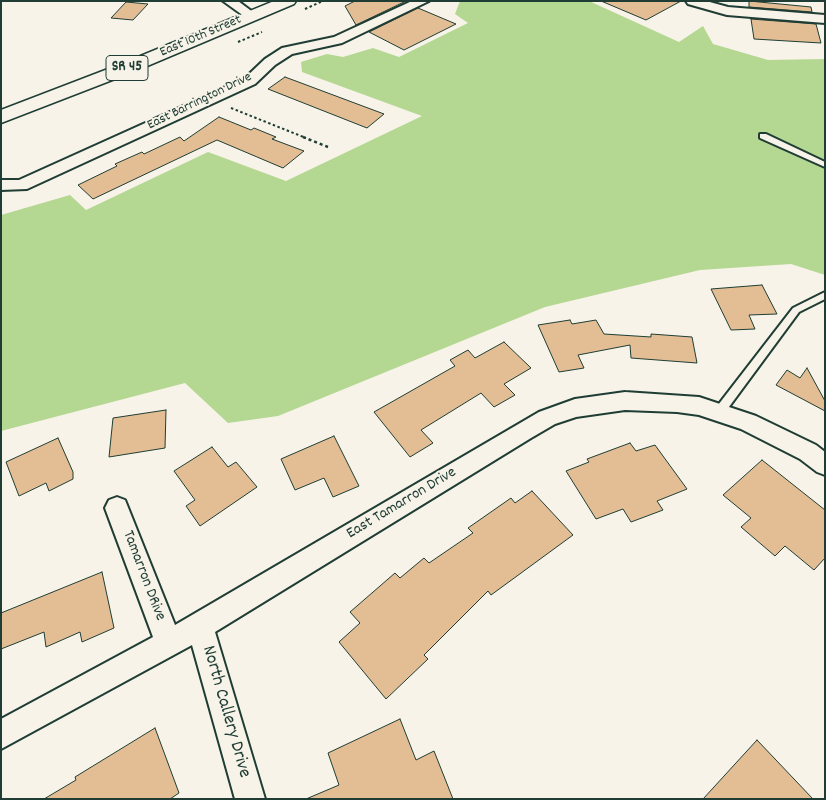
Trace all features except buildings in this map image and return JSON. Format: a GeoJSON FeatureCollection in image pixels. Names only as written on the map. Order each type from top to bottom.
{"type":"FeatureCollection","features":[{"type":"Feature","properties":{"kind":"main road","name":"East 10th Street"},"geometry":{"type":"LineString","coordinates":[[1,117],[127,68],[288,1]]}},
{"type":"Feature","properties":{"kind":"street"},"geometry":{"type":"LineString","coordinates":[[229,1],[252,16]]}},
{"type":"Feature","properties":{"kind":"street","name":"East Barrington Drive"},"geometry":{"type":"LineString","coordinates":[[1,185],[21,185],[231,90],[250,81],[270,62],[287,51],[337,40],[423,1]]}},
{"type":"Feature","properties":{"kind":"street"},"geometry":{"type":"LineString","coordinates":[[692,1],[728,11],[825,19]]}},
{"type":"Feature","properties":{"kind":"street","name":"East Tamarron Drive"},"geometry":{"type":"LineString","coordinates":[[1,735],[200,626],[547,418],[575,408],[625,401],[678,403],[719,412],[779,436],[808,452],[825,465]]}},
{"type":"Feature","properties":{"kind":"street","name":"Tamarron DRive"},"geometry":{"type":"LineString","coordinates":[[117,508],[169,643]]}},
{"type":"Feature","properties":{"kind":"street","name":"North Callery Drive"},"geometry":{"type":"LineString","coordinates":[[200,626],[250,799]]}},
{"type":"Feature","properties":{"kind":"lane"},"geometry":{"type":"LineString","coordinates":[[763,136],[825,166]]}},
{"type":"Feature","properties":{"kind":"lane"},"geometry":{"type":"LineString","coordinates":[[719,412],[796,310],[825,295]]}},
{"type":"Feature","properties":{"kind":"path"},"geometry":{"type":"LineString","coordinates":[[229,107],[328,147]]}},
{"type":"Feature","properties":{"kind":"green space"},"geometry":{"type":"Polygon","coordinates":[[[460,1],[589,1],[679,42],[703,26],[713,44],[768,60],[825,59],[825,275],[791,264],[700,270],[545,307],[278,416],[228,423],[185,383],[1,431],[1,215],[70,195],[86,210],[208,152],[286,181],[422,116],[302,72],[301,62],[327,54],[343,57],[373,48],[399,57],[468,23],[455,14],[460,1]]]}}]}
